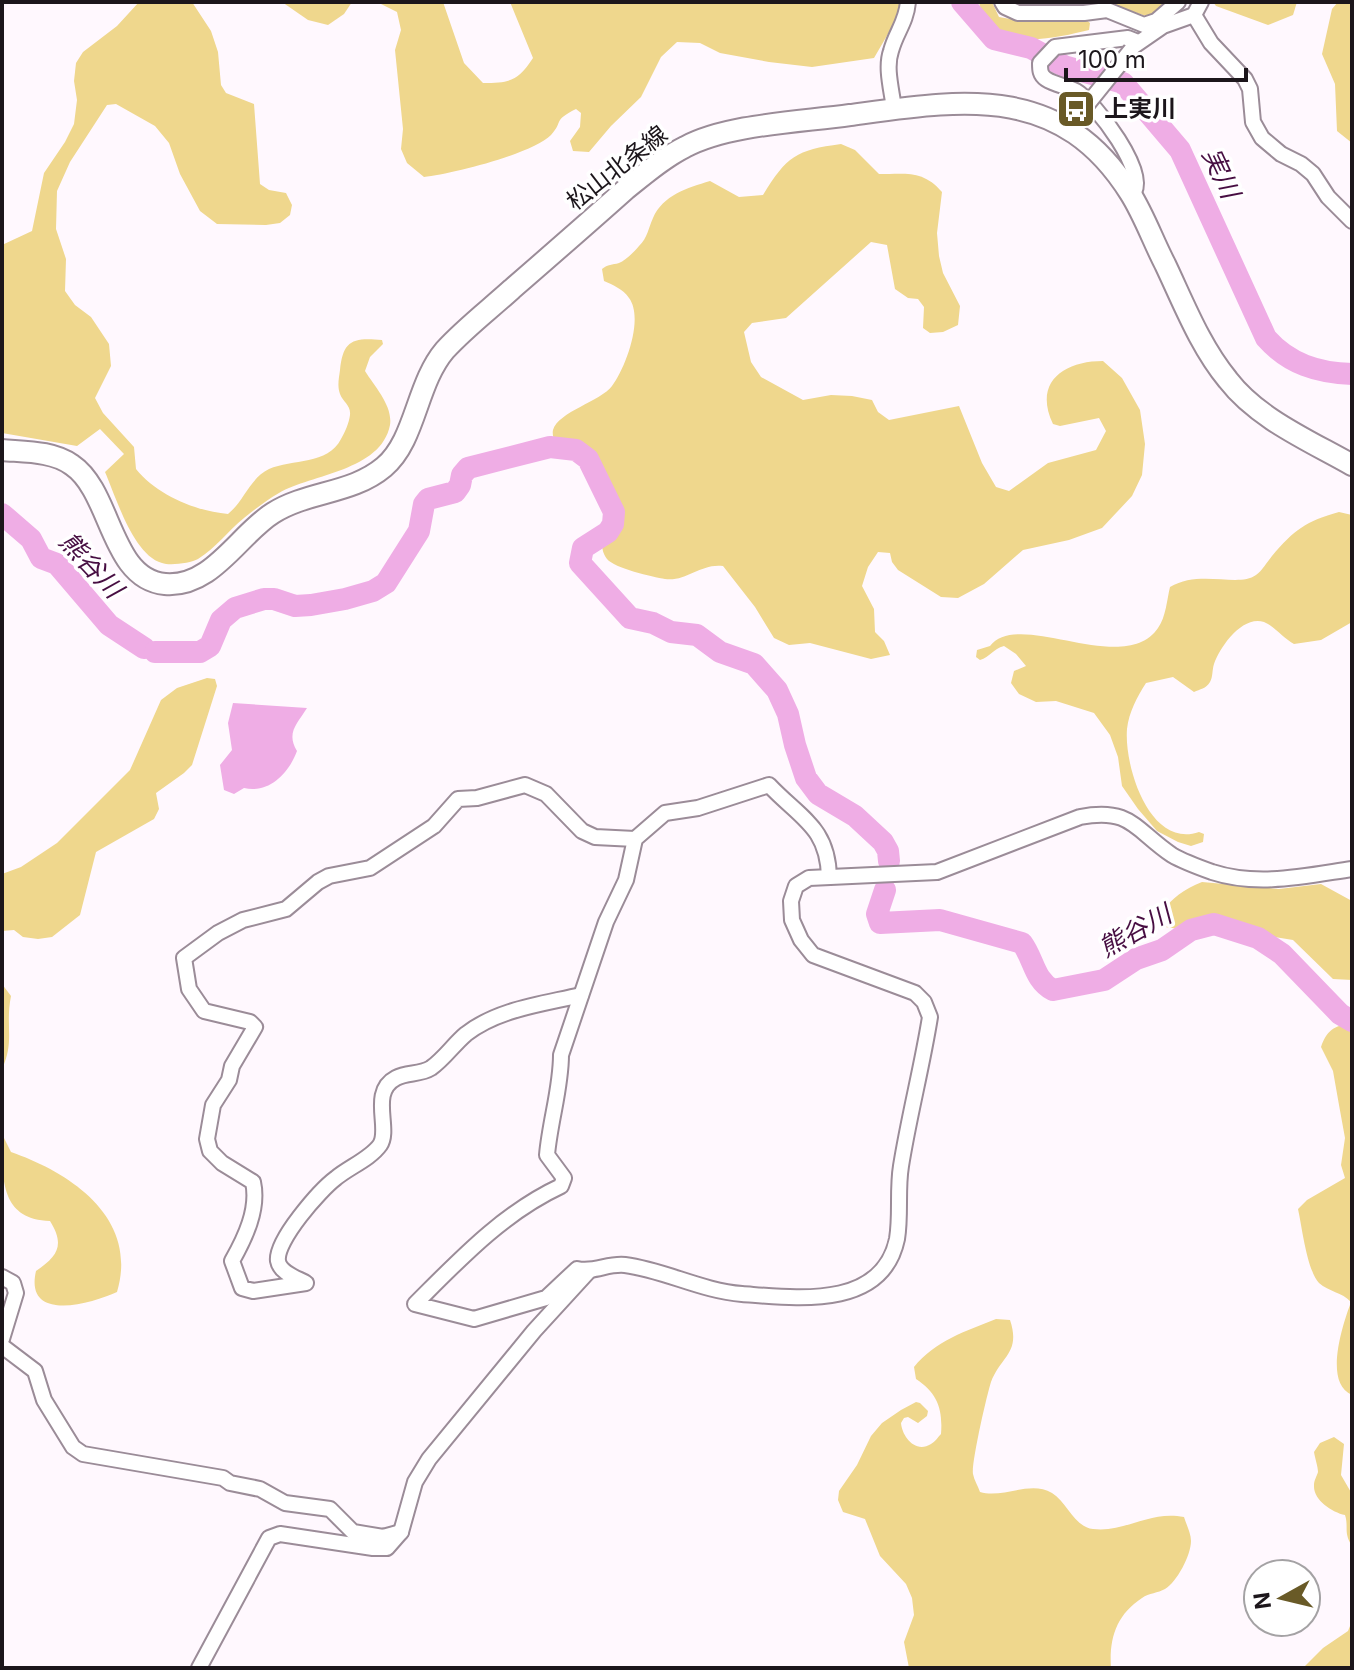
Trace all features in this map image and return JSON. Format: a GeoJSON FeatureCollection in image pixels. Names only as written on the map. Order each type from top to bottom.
{"type":"FeatureCollection","features":[{"type":"Feature","properties":{"kind":"main road","name":"松山北条線"},"geometry":{"type":"LineString","coordinates":[[2,450],[42,454],[73,465],[92,488],[131,565],[142,575],[167,584],[196,578],[209,571],[274,512],[306,497],[356,483],[385,466],[404,439],[420,393],[443,352],[654,166],[685,146],[730,131],[894,109],[976,102],[1028,110],[1067,128],[1094,148],[1132,195],[1202,342],[1229,383],[1271,418],[1352,465]]}},
{"type":"Feature","properties":{"kind":"street"},"geometry":{"type":"LineString","coordinates":[[894,109],[889,63],[891,49],[903,27],[908,2]]}},
{"type":"Feature","properties":{"kind":"street"},"geometry":{"type":"LineString","coordinates":[[1002,2],[1005,7],[1018,13],[1107,10],[1144,25],[1156,21],[1178,2]]}},
{"type":"Feature","properties":{"kind":"street"},"geometry":{"type":"LineString","coordinates":[[1067,128],[1134,46],[1197,6],[1211,43],[1245,79],[1250,89],[1253,122],[1262,138],[1313,174],[1328,197],[1352,221]]}},
{"type":"Feature","properties":{"kind":"street"},"geometry":{"type":"LineString","coordinates":[[1132,195],[1137,190],[1138,182],[1134,167],[1099,114],[1077,91],[1042,76],[1044,57],[1055,47],[1128,38],[1134,46]]}},
{"type":"Feature","properties":{"kind":"street"},"geometry":{"type":"LineString","coordinates":[[581,995],[497,1017],[469,1032],[430,1068],[396,1078],[388,1086],[380,1108],[383,1138],[379,1148],[334,1179],[281,1245],[278,1261],[281,1268],[306,1283],[253,1291],[242,1288],[232,1261],[243,1241],[251,1215],[256,1195],[253,1182],[222,1163],[210,1151],[207,1139],[213,1105],[255,1027],[250,1022],[204,1011],[189,989],[184,958],[218,933],[243,920],[286,909],[329,876],[370,868],[434,826],[458,799],[477,798],[525,785],[546,794],[582,831],[595,837],[635,839]]}},
{"type":"Feature","properties":{"kind":"street"},"geometry":{"type":"LineString","coordinates":[[829,877],[825,844],[815,829],[769,785],[698,808],[665,813],[635,839],[626,880],[606,922],[561,1055],[561,1074],[547,1155],[564,1178],[561,1186],[511,1214],[415,1304],[474,1319],[546,1298],[577,1269],[588,1272],[623,1264],[740,1294],[815,1297],[845,1294],[861,1288],[877,1276],[896,1240],[901,1166],[930,1017],[924,1002],[915,993],[813,955],[801,940],[792,920],[791,901],[796,886],[809,878],[937,872],[1080,817],[1099,813],[1125,818],[1171,854],[1191,865],[1236,878],[1262,880],[1352,869]]}},
{"type":"Feature","properties":{"kind":"street"},"geometry":{"type":"LineString","coordinates":[[199,1668],[269,1538],[280,1534],[387,1548],[401,1532],[415,1482],[429,1459],[524,1342],[588,1272]]}},
{"type":"Feature","properties":{"kind":"street"},"geometry":{"type":"LineString","coordinates":[[2,1277],[13,1283],[16,1293],[2,1339]]}},
{"type":"Feature","properties":{"kind":"street"},"geometry":{"type":"LineString","coordinates":[[2,1346],[35,1371],[44,1400],[73,1447],[83,1454],[223,1478],[230,1483],[260,1489],[285,1503],[330,1509],[353,1532],[383,1537],[401,1532]]}},
{"type":"Feature","properties":{"kind":"shaded area"},"geometry":{"type":"Polygon","coordinates":[[[139,2],[192,2],[211,31],[218,52],[221,85],[226,93],[254,104],[260,184],[269,190],[286,193],[292,205],[290,215],[280,223],[217,224],[200,211],[180,174],[169,143],[155,126],[116,104],[107,105],[70,162],[57,191],[56,229],[66,259],[65,291],[75,305],[91,317],[109,344],[111,366],[95,398],[103,413],[134,447],[136,469],[155,487],[178,500],[228,514],[262,473],[278,466],[319,457],[335,447],[350,415],[339,388],[341,360],[351,343],[363,339],[382,340],[383,344],[370,357],[365,371],[382,397],[390,418],[384,440],[360,462],[279,493],[244,518],[204,555],[175,564],[152,558],[134,537],[105,472],[124,454],[100,429],[77,446],[2,433],[2,245],[32,231],[44,173],[74,124],[76,63],[83,52],[117,26],[139,2]]]}},
{"type":"Feature","properties":{"kind":"shaded area"},"geometry":{"type":"Polygon","coordinates":[[[282,2],[352,2],[344,14],[328,25],[308,20],[282,2]]]}},
{"type":"Feature","properties":{"kind":"shaded area"},"geometry":{"type":"Polygon","coordinates":[[[377,2],[443,2],[464,63],[483,83],[512,79],[523,72],[533,58],[510,2],[901,2],[899,15],[874,58],[812,67],[720,53],[700,43],[677,42],[661,57],[641,97],[589,152],[573,151],[570,141],[580,127],[581,113],[576,109],[561,119],[551,135],[527,149],[453,172],[424,177],[407,163],[401,149],[403,129],[395,50],[401,30],[397,12],[377,2]]]}},
{"type":"Feature","properties":{"kind":"shaded area"},"geometry":{"type":"Polygon","coordinates":[[[979,2],[992,2],[999,17],[1016,20],[1085,19],[1090,23],[1089,30],[1041,39],[1008,36],[995,30],[985,19],[979,2]]]}},
{"type":"Feature","properties":{"kind":"shaded area"},"geometry":{"type":"Polygon","coordinates":[[[1104,2],[1163,2],[1158,12],[1146,16],[1104,2]]]}},
{"type":"Feature","properties":{"kind":"shaded area"},"geometry":{"type":"Polygon","coordinates":[[[1213,2],[1297,2],[1293,15],[1268,25],[1216,6],[1213,2]]]}},
{"type":"Feature","properties":{"kind":"shaded area"},"geometry":{"type":"Polygon","coordinates":[[[1338,2],[1352,2],[1352,143],[1337,131],[1335,84],[1322,54],[1332,9],[1338,2]]]}},
{"type":"Feature","properties":{"kind":"shaded area"},"geometry":{"type":"Polygon","coordinates":[[[841,144],[855,150],[879,174],[921,177],[942,192],[937,233],[939,256],[943,273],[960,306],[958,325],[943,332],[930,333],[923,328],[924,307],[918,299],[908,298],[895,289],[887,245],[871,242],[786,318],[752,323],[744,332],[751,362],[761,377],[803,400],[831,395],[872,400],[878,412],[889,420],[959,406],[982,463],[996,487],[1009,491],[1048,463],[1096,450],[1106,431],[1099,418],[1060,426],[1053,424],[1047,396],[1056,377],[1065,370],[1103,361],[1122,378],[1140,410],[1145,444],[1142,475],[1132,496],[1102,528],[1069,540],[1023,550],[984,584],[958,598],[941,597],[898,570],[890,553],[878,552],[868,567],[862,586],[874,609],[875,632],[884,641],[890,655],[871,659],[810,643],[789,645],[774,638],[755,607],[723,566],[665,579],[634,572],[611,562],[602,548],[605,498],[598,476],[581,458],[554,443],[553,433],[563,418],[607,391],[623,367],[634,330],[633,307],[624,292],[604,281],[602,269],[622,262],[635,251],[657,210],[669,198],[710,181],[739,197],[763,195],[779,171],[794,157],[813,149],[841,144]]]}},
{"type":"Feature","properties":{"kind":"shaded area"},"geometry":{"type":"Polygon","coordinates":[[[1339,512],[1352,515],[1352,622],[1321,640],[1294,644],[1264,622],[1248,623],[1233,634],[1221,649],[1207,686],[1194,692],[1173,677],[1146,683],[1134,705],[1128,723],[1127,745],[1130,764],[1144,801],[1154,817],[1167,828],[1182,834],[1199,832],[1204,834],[1203,842],[1191,846],[1178,842],[1157,831],[1138,809],[1122,786],[1118,757],[1110,735],[1094,713],[1056,701],[1036,702],[1019,694],[1011,683],[1014,671],[1026,666],[1004,646],[983,659],[976,657],[977,650],[990,646],[1004,636],[1024,634],[1098,646],[1121,647],[1142,642],[1161,624],[1170,587],[1194,579],[1248,579],[1258,573],[1294,533],[1318,519],[1339,512]]]}},
{"type":"Feature","properties":{"kind":"shaded area"},"geometry":{"type":"Polygon","coordinates":[[[207,678],[215,679],[217,686],[192,765],[156,793],[159,809],[154,819],[96,852],[80,915],[52,937],[38,939],[23,937],[14,930],[2,931],[2,874],[21,867],[57,843],[130,770],[161,700],[177,688],[207,678]]]}},
{"type":"Feature","properties":{"kind":"shaded area"},"geometry":{"type":"Polygon","coordinates":[[[233,703],[307,708],[293,734],[297,751],[289,767],[270,785],[244,788],[234,794],[224,790],[220,765],[232,750],[228,723],[233,703]]]}},
{"type":"Feature","properties":{"kind":"shaded area"},"geometry":{"type":"Polygon","coordinates":[[[1202,882],[1279,889],[1321,884],[1352,901],[1352,980],[1333,979],[1293,940],[1203,925],[1179,929],[1165,927],[1161,913],[1165,908],[1179,894],[1202,882]]]}},
{"type":"Feature","properties":{"kind":"shaded area"},"geometry":{"type":"Polygon","coordinates":[[[2,984],[11,996],[9,1042],[2,1069],[2,984]]]}},
{"type":"Feature","properties":{"kind":"shaded area"},"geometry":{"type":"Polygon","coordinates":[[[1352,1023],[1352,1395],[1343,1388],[1337,1366],[1340,1338],[1351,1302],[1323,1286],[1315,1277],[1308,1259],[1298,1209],[1307,1200],[1345,1178],[1341,1165],[1345,1138],[1333,1071],[1321,1047],[1332,1030],[1352,1023]]]}},
{"type":"Feature","properties":{"kind":"shaded area"},"geometry":{"type":"Polygon","coordinates":[[[2,1134],[11,1152],[56,1172],[77,1186],[95,1202],[109,1221],[118,1242],[121,1266],[117,1292],[92,1301],[62,1306],[40,1298],[35,1287],[36,1271],[54,1255],[57,1237],[50,1221],[21,1213],[7,1194],[2,1166],[2,1134]]]}},
{"type":"Feature","properties":{"kind":"shaded area"},"geometry":{"type":"Polygon","coordinates":[[[996,1319],[1010,1320],[1013,1340],[991,1382],[980,1429],[973,1474],[980,1492],[1044,1490],[1057,1497],[1081,1524],[1093,1529],[1116,1528],[1171,1516],[1184,1517],[1189,1532],[1189,1553],[1174,1581],[1165,1589],[1142,1598],[1120,1620],[1111,1647],[1111,1668],[909,1668],[904,1642],[914,1615],[912,1598],[906,1584],[880,1556],[865,1519],[843,1512],[838,1500],[839,1491],[857,1465],[871,1436],[882,1423],[901,1410],[916,1402],[928,1411],[927,1416],[918,1423],[908,1417],[901,1423],[904,1433],[915,1445],[925,1447],[941,1434],[940,1409],[934,1396],[916,1379],[914,1367],[941,1344],[996,1319]]]}},
{"type":"Feature","properties":{"kind":"shaded area"},"geometry":{"type":"Polygon","coordinates":[[[1334,1437],[1344,1444],[1341,1475],[1352,1494],[1352,1546],[1345,1515],[1324,1504],[1315,1490],[1318,1472],[1314,1452],[1320,1443],[1334,1437]]]}},
{"type":"Feature","properties":{"kind":"shaded area"},"geometry":{"type":"Polygon","coordinates":[[[1352,1621],[1352,1668],[1303,1668],[1323,1648],[1348,1631],[1352,1621]]]}},
{"type":"Feature","properties":{"kind":"waterway","name":"実川"},"geometry":{"type":"LineString","coordinates":[[962,2],[994,39],[1031,48],[1064,66],[1123,83],[1180,150],[1266,338],[1294,361],[1327,372],[1352,374]]}},
{"type":"Feature","properties":{"kind":"waterway","name":"熊谷川"},"geometry":{"type":"LineString","coordinates":[[155,652],[200,652],[210,646],[221,620],[235,608],[264,599],[295,606],[311,605],[373,591],[386,583],[419,531],[424,504],[428,499],[455,492],[468,468],[550,447],[576,450],[588,459],[614,512],[613,524],[608,532],[583,548],[580,563],[630,618],[653,623],[671,632],[697,635],[720,652],[754,664],[777,690],[788,714],[806,778],[818,794],[855,816],[883,842],[889,861]]}},
{"type":"Feature","properties":{"kind":"waterway","name":"熊谷川"},"geometry":{"type":"LineString","coordinates":[[2,514],[31,539],[41,558],[57,564],[109,625],[144,648]]}},
{"type":"Feature","properties":{"kind":"waterway","name":"熊谷川"},"geometry":{"type":"LineString","coordinates":[[885,890],[877,914],[880,923],[940,920],[1022,943],[1038,975],[1053,990],[1104,980],[1136,959],[1162,950],[1191,930],[1214,924],[1258,938],[1282,954],[1340,1014],[1352,1021]]}},
{"type":"Feature","properties":{"kind":"place","name":"上実川"},"geometry":{"type":"Point","coordinates":[1076,109]}}]}
